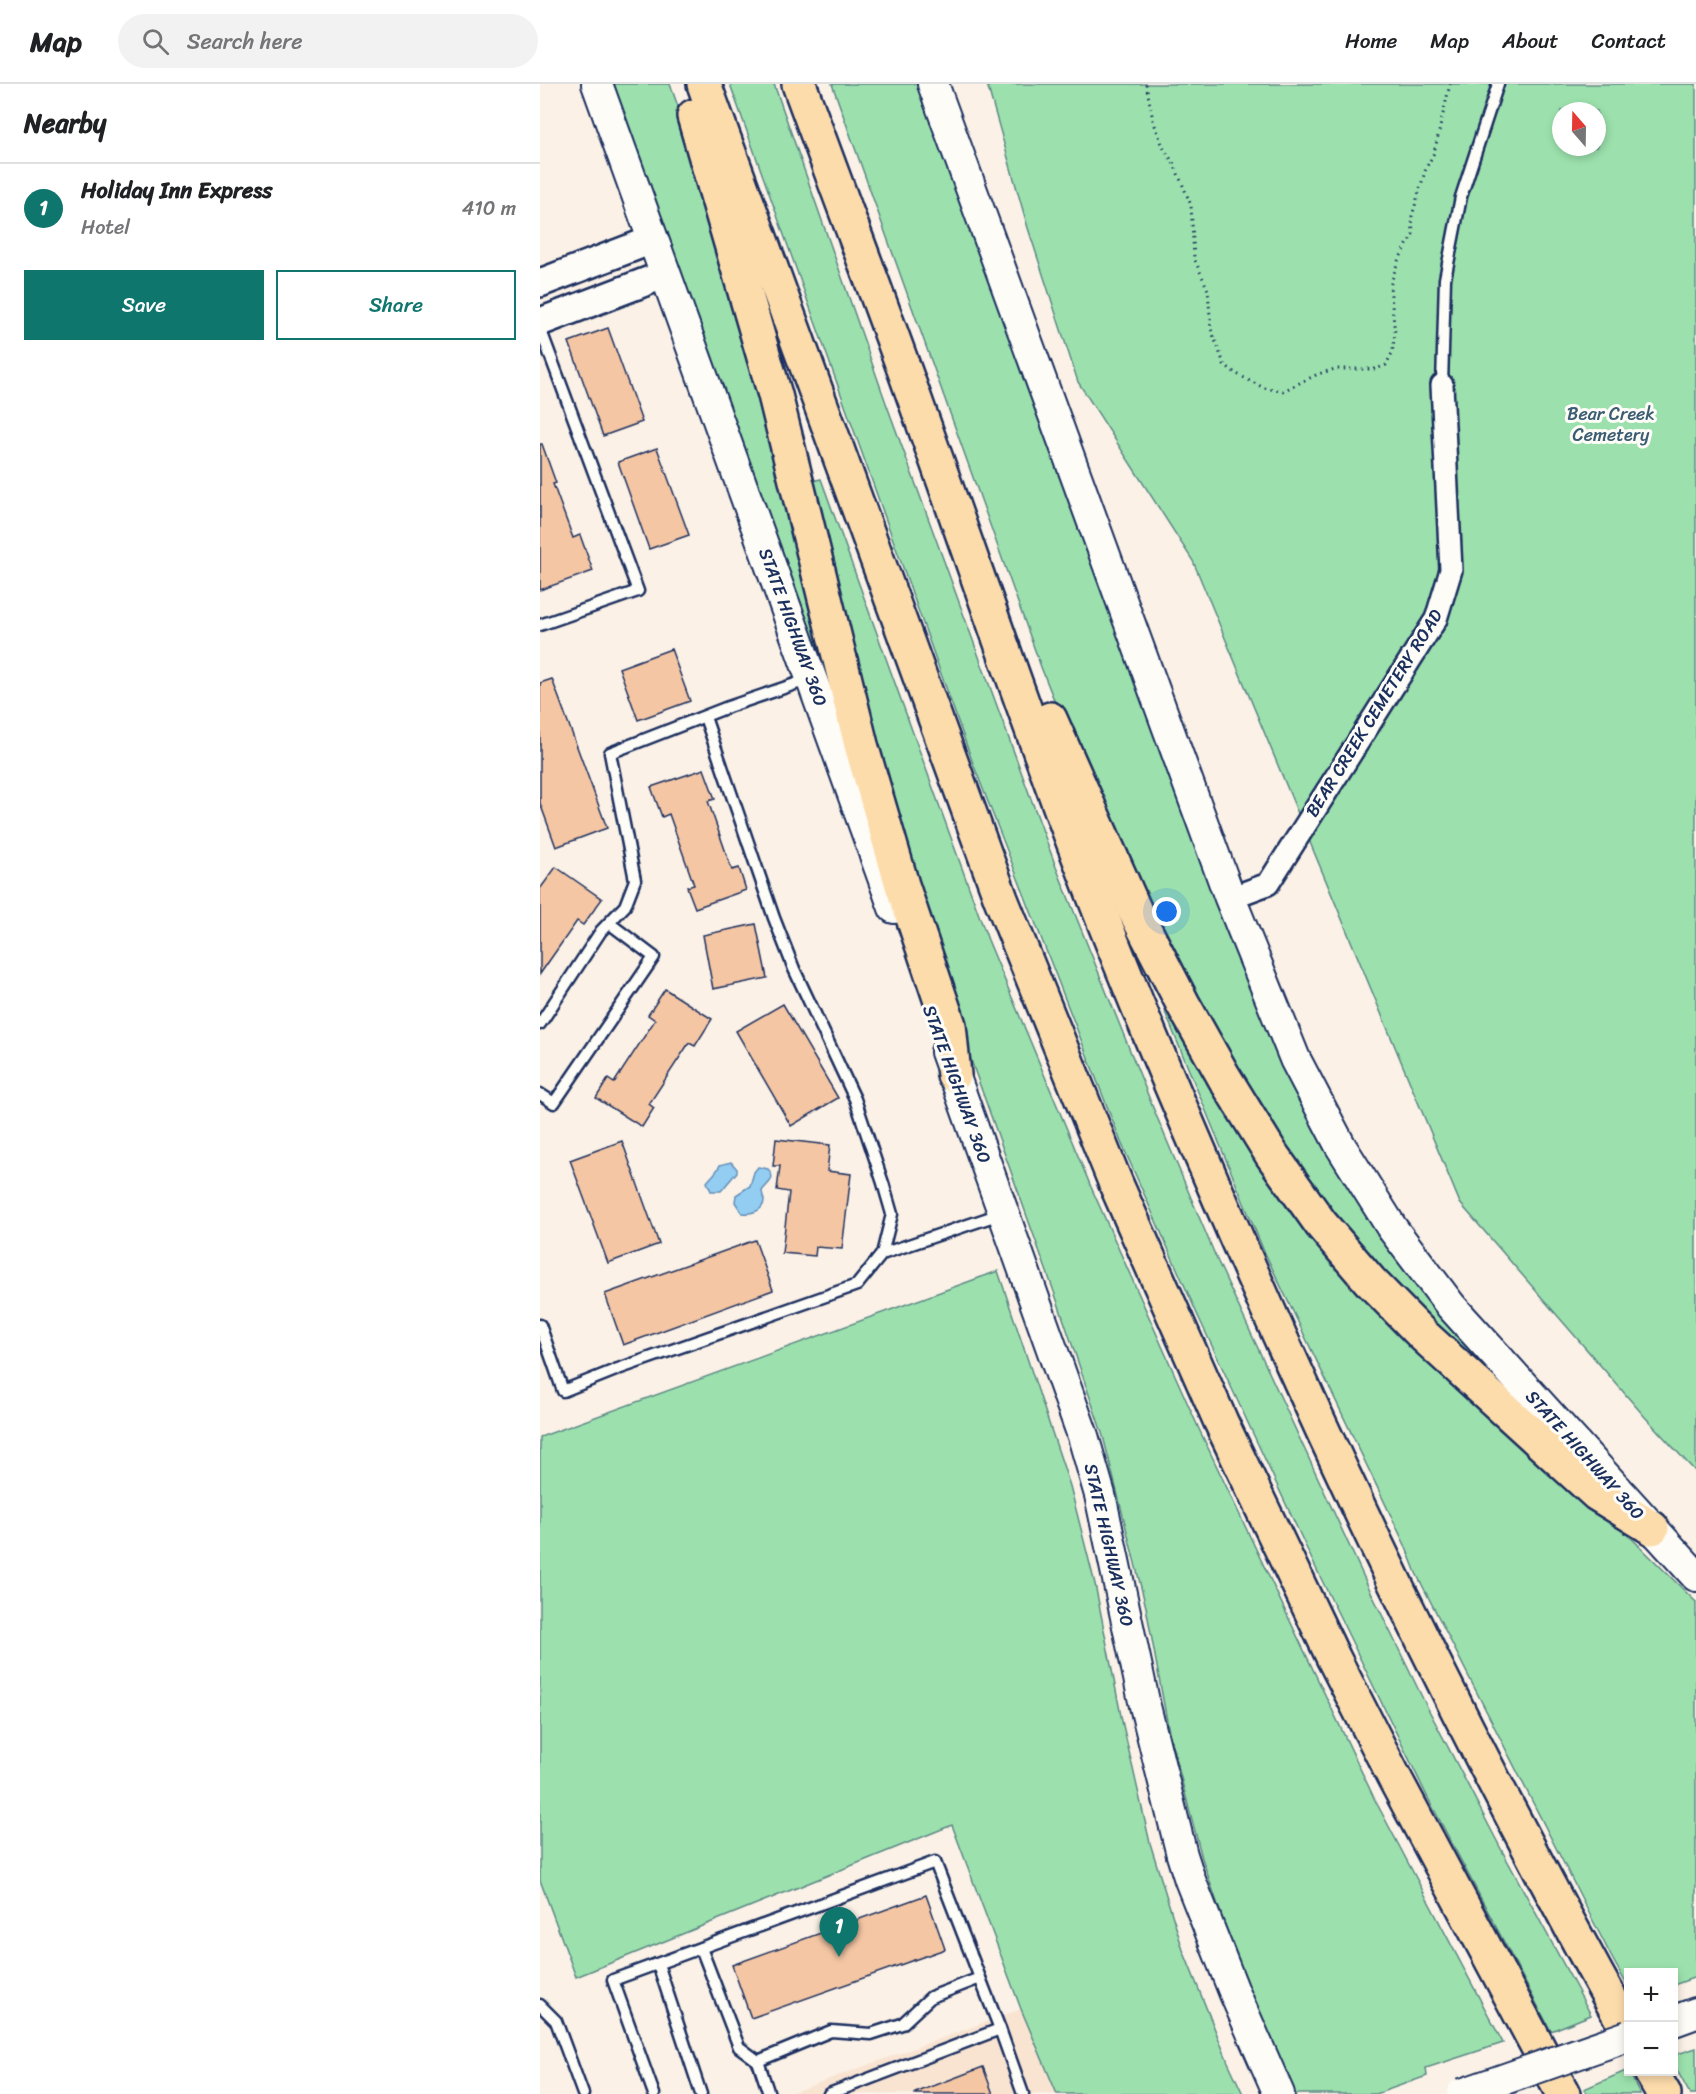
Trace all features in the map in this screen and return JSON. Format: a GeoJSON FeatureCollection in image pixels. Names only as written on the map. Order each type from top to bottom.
{"type":"FeatureCollection","features":[{"type":"Feature","properties":{"kind":"highway"},"geometry":{"type":"LineString","coordinates":[[682,84],[730,237],[775,395],[861,745],[902,885],[949,1025],[954,1075]]}},
{"type":"Feature","properties":{"kind":"highway"},"geometry":{"type":"LineString","coordinates":[[704,84],[1001,899],[1116,1184],[1221,1422],[1329,1648],[1394,1777],[1563,2094]]}},
{"type":"Feature","properties":{"kind":"highway"},"geometry":{"type":"LineString","coordinates":[[799,84],[924,423],[1003,652],[1082,866],[1197,1147],[1352,1495],[1468,1730],[1544,1877],[1624,2022]]}},
{"type":"Feature","properties":{"kind":"highway"},"geometry":{"type":"LineString","coordinates":[[1003,652],[1042,701],[1135,911],[1183,1004],[1272,1155],[1321,1224],[1370,1281],[1423,1335],[1492,1399],[1597,1494],[1652,1528]]}},
{"type":"Feature","properties":{"kind":"highway"},"geometry":{"type":"LineString","coordinates":[[1654,2076],[1664,2094]]}},
{"type":"Feature","properties":{"kind":"main road","name":"STATE HIGHWAY 360"},"geometry":{"type":"LineString","coordinates":[[597,84],[1083,1436],[1100,1496],[1145,1706],[1190,1880],[1234,1994],[1279,2094]]}},
{"type":"Feature","properties":{"kind":"main road","name":"STATE HIGHWAY 360"},"geometry":{"type":"LineString","coordinates":[[933,84],[1230,898],[1295,1059],[1340,1144],[1392,1228],[1451,1306],[1696,1576]]}},
{"type":"Feature","properties":{"kind":"main road"},"geometry":{"type":"LineString","coordinates":[[1678,2020],[1696,2013]]}},
{"type":"Feature","properties":{"kind":"main road"},"geometry":{"type":"LineString","coordinates":[[1462,2094],[1624,2038]]}},
{"type":"Feature","properties":{"kind":"street"},"geometry":{"type":"LineString","coordinates":[[540,283],[652,240]]}},
{"type":"Feature","properties":{"kind":"street"},"geometry":{"type":"LineString","coordinates":[[540,322],[666,274]]}},
{"type":"Feature","properties":{"kind":"street","name":"BEAR CREEK CEMETERY ROAD"},"geometry":{"type":"LineString","coordinates":[[1230,898],[1268,884],[1436,619],[1451,570],[1442,385]]}},
{"type":"Feature","properties":{"kind":"lane"},"geometry":{"type":"LineString","coordinates":[[1442,385],[1445,279],[1461,197],[1498,84]]}},
{"type":"Feature","properties":{"kind":"lane"},"geometry":{"type":"LineString","coordinates":[[540,328],[639,591],[540,625]]}},
{"type":"Feature","properties":{"kind":"lane"},"geometry":{"type":"LineString","coordinates":[[540,1024],[601,931],[625,906],[635,880],[610,753],[811,678]]}},
{"type":"Feature","properties":{"kind":"lane"},"geometry":{"type":"LineString","coordinates":[[540,1325],[563,1391],[618,1369],[857,1285],[882,1254],[892,1214],[880,1173],[855,1099],[794,969],[774,918],[705,717]]}},
{"type":"Feature","properties":{"kind":"lane"},"geometry":{"type":"LineString","coordinates":[[540,1094],[554,1104],[654,957],[609,922]]}},
{"type":"Feature","properties":{"kind":"lane"},"geometry":{"type":"LineString","coordinates":[[882,1254],[1003,1213]]}},
{"type":"Feature","properties":{"kind":"lane"},"geometry":{"type":"LineString","coordinates":[[654,2094],[614,1980],[935,1862],[1023,2094]]}},
{"type":"Feature","properties":{"kind":"lane"},"geometry":{"type":"LineString","coordinates":[[701,1948],[739,2047],[758,2061],[769,2094]]}},
{"type":"Feature","properties":{"kind":"lane"},"geometry":{"type":"LineString","coordinates":[[658,1964],[701,2094]]}},
{"type":"Feature","properties":{"kind":"lane"},"geometry":{"type":"LineString","coordinates":[[758,2061],[831,2031],[871,2034],[902,2024],[931,1996],[980,1978]]}},
{"type":"Feature","properties":{"kind":"lane"},"geometry":{"type":"LineString","coordinates":[[540,2005],[556,2021],[583,2094]]}},
{"type":"Feature","properties":{"kind":"lane"},"geometry":{"type":"LineString","coordinates":[[829,2094],[1000,2029]]}},
{"type":"Feature","properties":{"kind":"path"},"geometry":{"type":"LineString","coordinates":[[1146,84],[1153,120],[1163,147],[1174,164],[1191,205],[1194,258],[1209,290],[1211,329],[1224,364],[1235,373],[1264,388],[1283,391],[1318,374],[1335,369],[1376,369],[1386,365],[1392,353],[1395,334],[1390,286],[1398,261],[1413,234],[1412,216],[1426,168],[1434,153],[1450,84]]}},
{"type":"Feature","properties":{"kind":"shaded area"},"geometry":{"type":"Polygon","coordinates":[[[1021,2009],[1057,2094],[788,2094],[1021,2009]]]}},
{"type":"Feature","properties":{"kind":"green space"},"geometry":{"type":"Polygon","coordinates":[[[610,84],[670,84],[686,129],[715,229],[843,714],[834,715],[610,84]]]}},
{"type":"Feature","properties":{"kind":"green space"},"geometry":{"type":"Polygon","coordinates":[[[730,84],[774,84],[886,403],[1056,867],[1218,1262],[1367,1584],[1423,1699],[1591,2015],[1551,2031],[1428,1798],[1313,1562],[1198,1316],[1121,1142],[974,766],[730,84]]]}},
{"type":"Feature","properties":{"kind":"green space"},"geometry":{"type":"Polygon","coordinates":[[[832,84],[919,84],[1267,1020],[1481,1360],[1476,1363],[1433,1323],[1318,1204],[1206,1028],[1077,758],[1041,667],[832,84]]]}},
{"type":"Feature","properties":{"kind":"green space","name":"Bear Creek Cemetery"},"geometry":{"type":"Polygon","coordinates":[[[987,84],[1696,84],[1696,1472],[1645,1417],[1460,1203],[1193,561],[1078,382],[1028,228],[987,84]]]}},
{"type":"Feature","properties":{"kind":"green space"},"geometry":{"type":"Polygon","coordinates":[[[821,479],[988,940],[1091,1187],[1199,1429],[1375,1800],[1503,2043],[1426,2068],[1427,2076],[1376,2094],[1295,2094],[1238,1964],[1202,1858],[1169,1732],[1146,1607],[1103,1436],[958,1024],[897,842],[808,482],[821,479]]]}},
{"type":"Feature","properties":{"kind":"green space"},"geometry":{"type":"Polygon","coordinates":[[[1175,1008],[1276,1179],[1696,1602],[1696,1977],[1678,1984],[1678,1968],[1624,1968],[1624,1980],[1416,1573],[1405,1545],[1263,1249],[1165,1012],[1175,1008]]]}},
{"type":"Feature","properties":{"kind":"green space"},"geometry":{"type":"Polygon","coordinates":[[[998,1271],[1070,1486],[1095,1584],[1122,1721],[1150,1843],[1183,1950],[1243,2094],[1057,2094],[1021,2009],[952,1825],[576,1977],[540,1880],[540,1437],[998,1271]]]}},
{"type":"Feature","properties":{"kind":"green space"},"geometry":{"type":"Polygon","coordinates":[[[1696,2048],[1696,2094],[1690,2094],[1678,2072],[1678,2054],[1696,2048]]]}},
{"type":"Feature","properties":{"kind":"green space"},"geometry":{"type":"Polygon","coordinates":[[[1624,2072],[1624,2076],[1631,2076],[1640,2094],[1587,2094],[1584,2089],[1624,2072]]]}},
{"type":"Feature","properties":{"kind":"water"},"geometry":{"type":"Polygon","coordinates":[[[731,1162],[737,1172],[721,1191],[711,1191],[707,1182],[720,1165],[731,1162]]]}},
{"type":"Feature","properties":{"kind":"water"},"geometry":{"type":"Polygon","coordinates":[[[758,1167],[768,1169],[772,1176],[771,1181],[762,1191],[763,1205],[756,1212],[742,1213],[735,1202],[736,1195],[750,1186],[758,1167]]]}},
{"type":"Feature","properties":{"kind":"building"},"geometry":{"type":"Polygon","coordinates":[[[608,328],[642,422],[603,436],[569,342],[608,328]]]}},
{"type":"Feature","properties":{"kind":"building"},"geometry":{"type":"Polygon","coordinates":[[[540,444],[542,444],[556,483],[553,484],[573,538],[580,535],[593,571],[540,590],[540,444]]]}},
{"type":"Feature","properties":{"kind":"building"},"geometry":{"type":"Polygon","coordinates":[[[657,448],[689,535],[649,549],[618,462],[657,448]]]}},
{"type":"Feature","properties":{"kind":"building"},"geometry":{"type":"Polygon","coordinates":[[[671,649],[690,701],[638,720],[619,668],[671,649]]]}},
{"type":"Feature","properties":{"kind":"building"},"geometry":{"type":"Polygon","coordinates":[[[552,679],[607,828],[556,847],[540,803],[540,683],[552,679]]]}},
{"type":"Feature","properties":{"kind":"building"},"geometry":{"type":"Polygon","coordinates":[[[704,769],[715,799],[708,801],[732,870],[739,868],[746,890],[695,908],[687,887],[694,885],[669,814],[662,817],[651,787],[704,769]]]}},
{"type":"Feature","properties":{"kind":"building"},"geometry":{"type":"Polygon","coordinates":[[[556,867],[602,899],[583,925],[577,921],[540,974],[540,889],[556,867]]]}},
{"type":"Feature","properties":{"kind":"building"},"geometry":{"type":"Polygon","coordinates":[[[756,924],[767,978],[713,989],[703,935],[756,924]]]}},
{"type":"Feature","properties":{"kind":"building"},"geometry":{"type":"Polygon","coordinates":[[[665,989],[712,1019],[695,1046],[689,1043],[649,1104],[654,1108],[642,1127],[596,1098],[608,1079],[614,1083],[655,1020],[648,1015],[665,989]]]}},
{"type":"Feature","properties":{"kind":"building"},"geometry":{"type":"Polygon","coordinates":[[[783,1004],[838,1098],[791,1126],[736,1031],[783,1004]]]}},
{"type":"Feature","properties":{"kind":"building"},"geometry":{"type":"Polygon","coordinates":[[[776,1139],[830,1145],[827,1171],[851,1174],[842,1249],[816,1247],[815,1256],[782,1253],[789,1192],[777,1190],[780,1166],[773,1166],[776,1139]]]}},
{"type":"Feature","properties":{"kind":"building"},"geometry":{"type":"Polygon","coordinates":[[[622,1141],[659,1244],[608,1263],[570,1160],[622,1141]]]}},
{"type":"Feature","properties":{"kind":"building"},"geometry":{"type":"Polygon","coordinates":[[[755,1240],[773,1290],[623,1345],[605,1294],[755,1240]]]}},
{"type":"Feature","properties":{"kind":"building"},"geometry":{"type":"Polygon","coordinates":[[[926,1895],[945,1949],[751,2018],[732,1965],[926,1895]]]}},
{"type":"Feature","properties":{"kind":"building"},"geometry":{"type":"Polygon","coordinates":[[[983,2067],[993,2094],[915,2094],[915,2093],[983,2067]]]}},
{"type":"Feature","properties":{"kind":"place","name":"Holiday Inn Express"},"geometry":{"type":"Point","coordinates":[839,1957]}}]}
